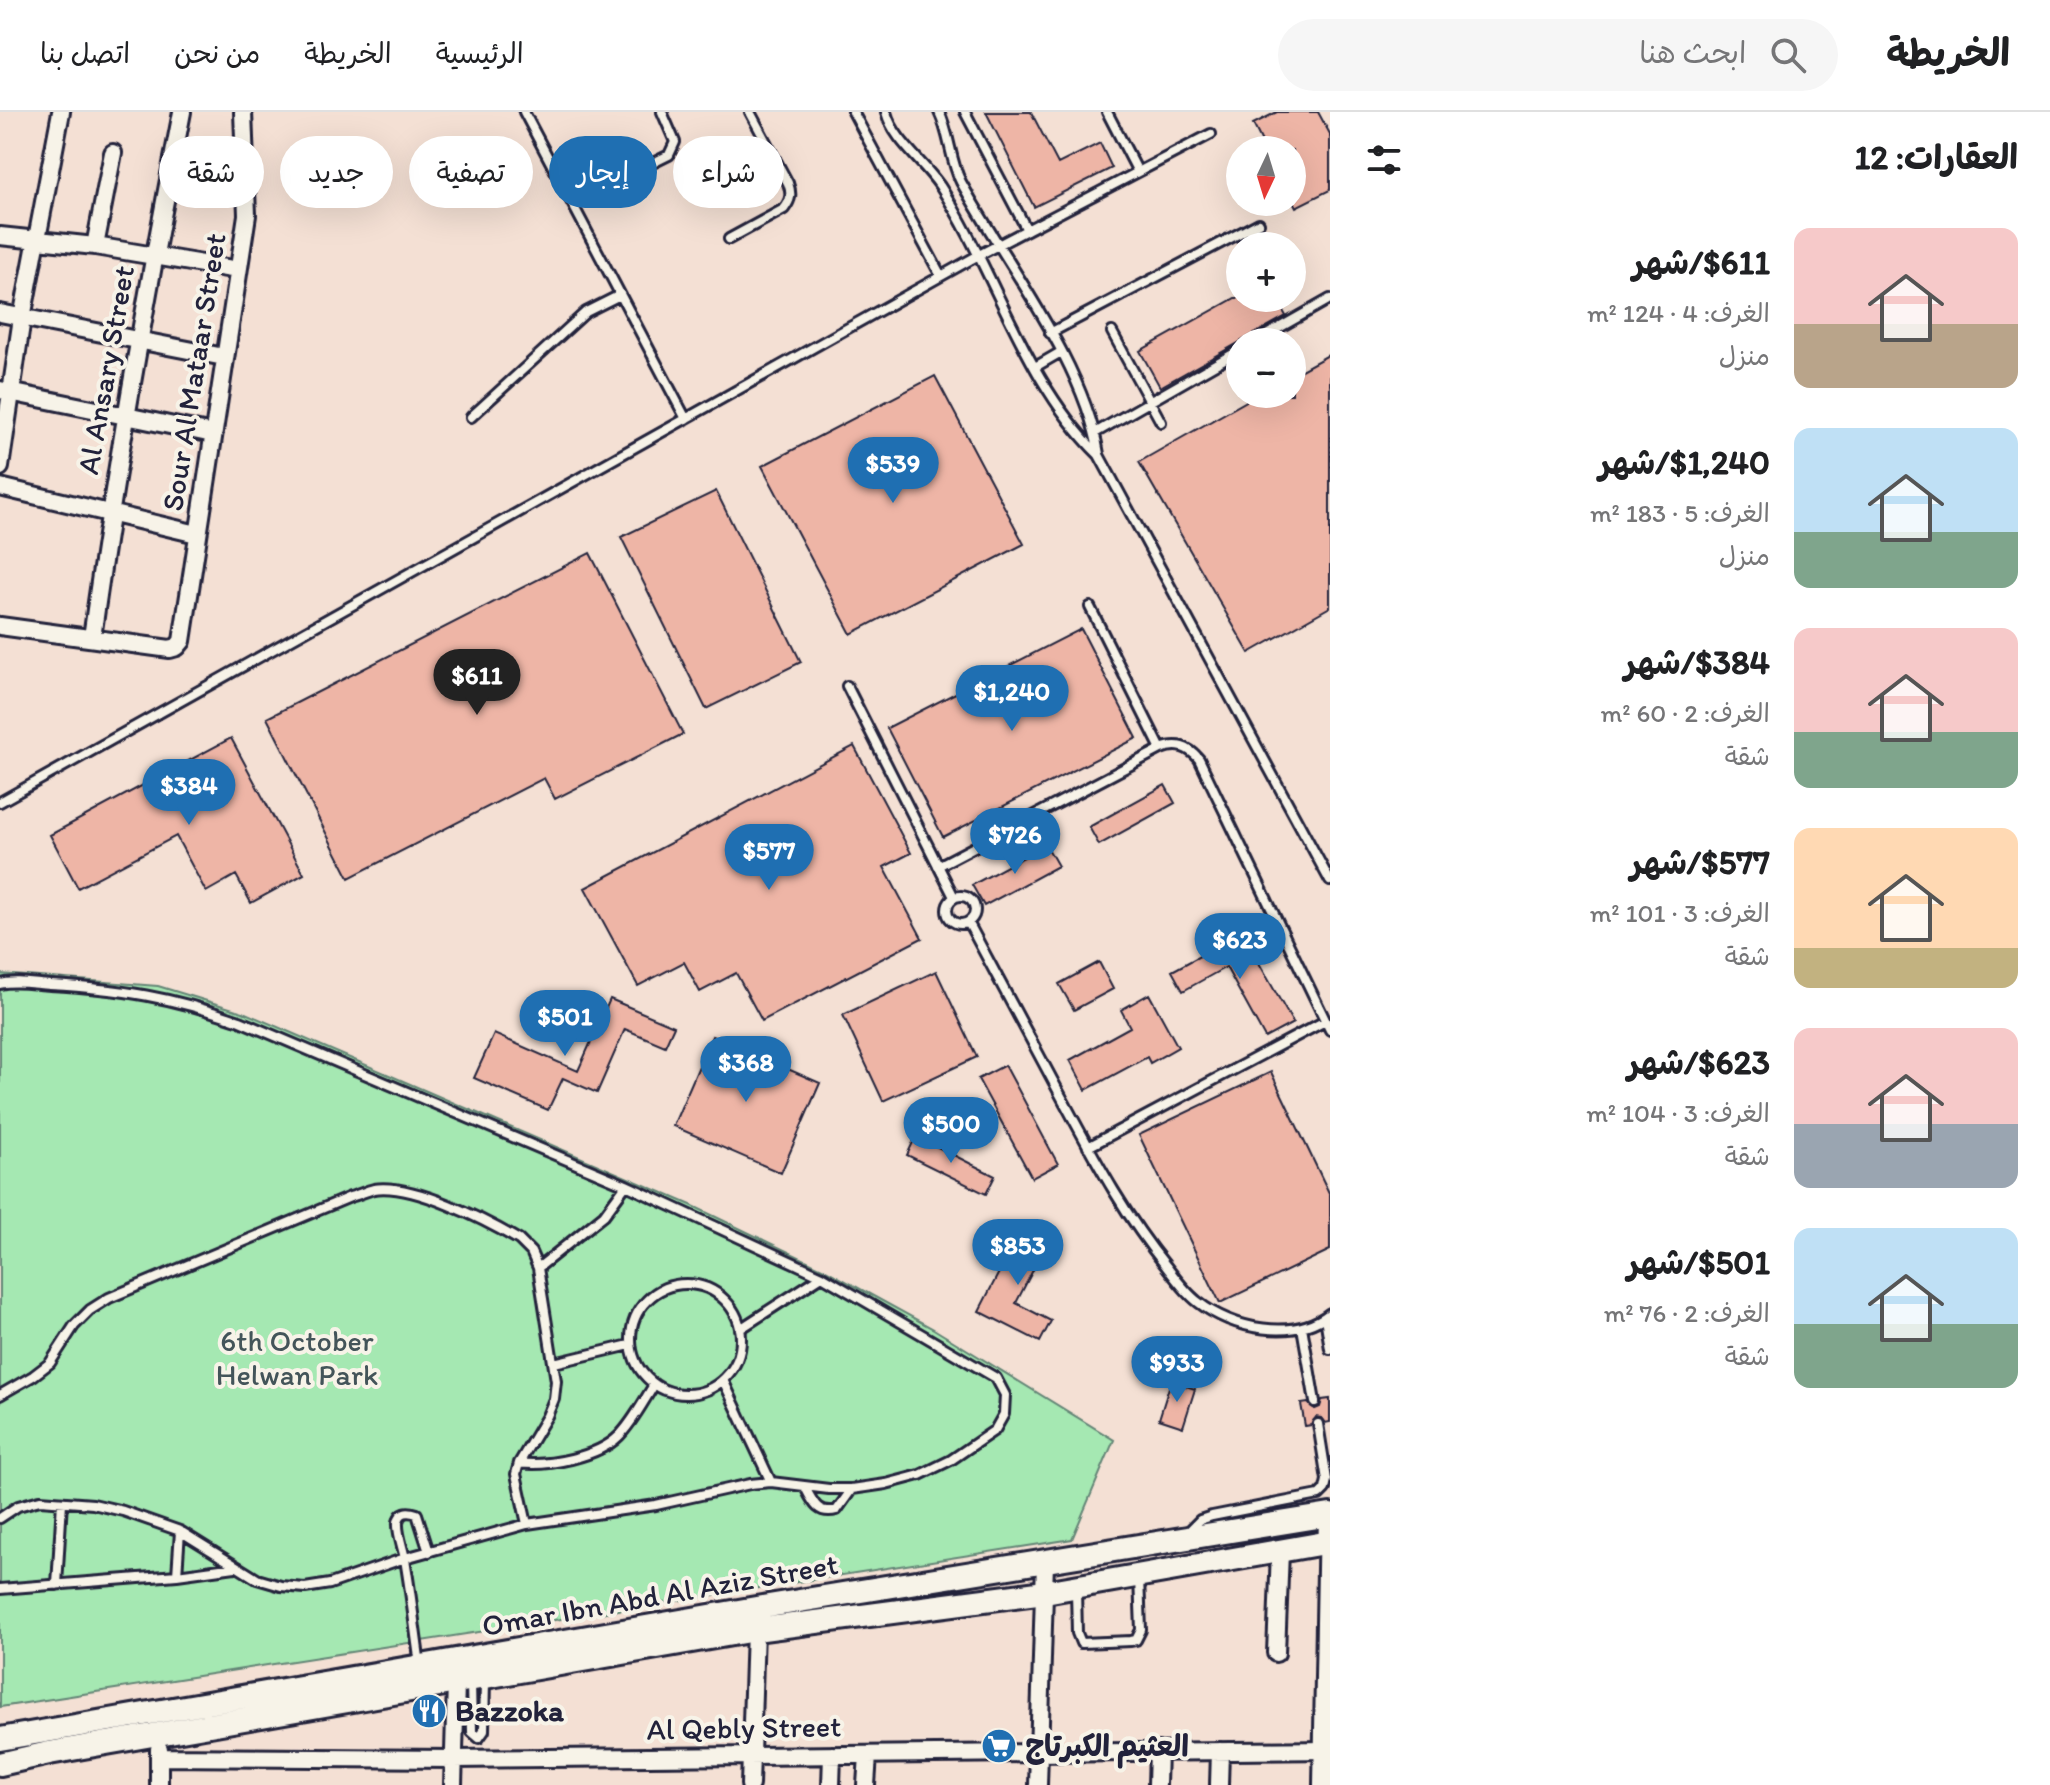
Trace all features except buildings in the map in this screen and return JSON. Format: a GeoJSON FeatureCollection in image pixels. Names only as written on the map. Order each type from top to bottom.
{"type":"FeatureCollection","features":[{"type":"Feature","properties":{"kind":"main road","name":"Omar Ibn Abd Al Aziz Street"},"geometry":{"type":"LineString","coordinates":[[0,1739],[756,1608],[1330,1515]]}},
{"type":"Feature","properties":{"kind":"main road","name":"Omar Ibn Abd Al Aziz Street"},"geometry":{"type":"LineString","coordinates":[[0,1764],[49,1753],[159,1746],[471,1681],[755,1630],[1045,1592],[1330,1542]]}},
{"type":"Feature","properties":{"kind":"street"},"geometry":{"type":"LineString","coordinates":[[0,467],[5,391],[61,112]]}},
{"type":"Feature","properties":{"kind":"street","name":"Al Ansary Street"},"geometry":{"type":"LineString","coordinates":[[92,638],[109,512],[138,341],[182,112]]}},
{"type":"Feature","properties":{"kind":"street","name":"Sour Al Mataar Street"},"geometry":{"type":"LineString","coordinates":[[92,638],[170,649],[182,641],[248,201],[243,112]]}},
{"type":"Feature","properties":{"kind":"street"},"geometry":{"type":"LineString","coordinates":[[95,246],[113,153]]}},
{"type":"Feature","properties":{"kind":"street"},"geometry":{"type":"LineString","coordinates":[[0,236],[95,246],[238,270]]}},
{"type":"Feature","properties":{"kind":"street"},"geometry":{"type":"LineString","coordinates":[[0,313],[224,357]]}},
{"type":"Feature","properties":{"kind":"street"},"geometry":{"type":"LineString","coordinates":[[5,391],[213,434]]}},
{"type":"Feature","properties":{"kind":"street"},"geometry":{"type":"LineString","coordinates":[[0,487],[197,534]]}},
{"type":"Feature","properties":{"kind":"street"},"geometry":{"type":"LineString","coordinates":[[0,626],[92,638]]}},
{"type":"Feature","properties":{"kind":"street"},"geometry":{"type":"LineString","coordinates":[[1324,1785],[1330,1515]]}},
{"type":"Feature","properties":{"kind":"street"},"geometry":{"type":"LineString","coordinates":[[1276,1653],[1280,1551]]}},
{"type":"Feature","properties":{"kind":"street"},"geometry":{"type":"LineString","coordinates":[[1038,1785],[1045,1562]]}},
{"type":"Feature","properties":{"kind":"street"},"geometry":{"type":"LineString","coordinates":[[750,1785],[755,1630]]}},
{"type":"Feature","properties":{"kind":"street"},"geometry":{"type":"LineString","coordinates":[[453,1785],[454,1759],[471,1681]]}},
{"type":"Feature","properties":{"kind":"street"},"geometry":{"type":"LineString","coordinates":[[159,1746],[159,1785]]}},
{"type":"Feature","properties":{"kind":"street","name":"Al Qebly Street"},"geometry":{"type":"LineString","coordinates":[[159,1746],[454,1759],[1327,1750]]}},
{"type":"Feature","properties":{"kind":"street"},"geometry":{"type":"LineString","coordinates":[[1157,1785],[1158,1751]]}},
{"type":"Feature","properties":{"kind":"street"},"geometry":{"type":"LineString","coordinates":[[1219,1785],[1220,1751]]}},
{"type":"Feature","properties":{"kind":"street"},"geometry":{"type":"LineString","coordinates":[[831,1785],[832,1755]]}},
{"type":"Feature","properties":{"kind":"street"},"geometry":{"type":"LineString","coordinates":[[866,1785],[868,1755]]}},
{"type":"Feature","properties":{"kind":"lane"},"geometry":{"type":"LineString","coordinates":[[524,112],[549,159]]}},
{"type":"Feature","properties":{"kind":"lane"},"geometry":{"type":"LineString","coordinates":[[657,161],[669,155],[675,142],[662,112]]}},
{"type":"Feature","properties":{"kind":"lane"},"geometry":{"type":"LineString","coordinates":[[729,239],[784,209],[790,202],[788,183],[750,112]]}},
{"type":"Feature","properties":{"kind":"lane"},"geometry":{"type":"LineString","coordinates":[[853,112],[941,276]]}},
{"type":"Feature","properties":{"kind":"lane"},"geometry":{"type":"LineString","coordinates":[[886,112],[900,139],[940,187],[1059,409],[1099,455],[1330,881]]}},
{"type":"Feature","properties":{"kind":"lane"},"geometry":{"type":"LineString","coordinates":[[939,112],[959,178],[1084,397],[1099,455]]}},
{"type":"Feature","properties":{"kind":"lane"},"geometry":{"type":"LineString","coordinates":[[965,112],[1027,230]]}},
{"type":"Feature","properties":{"kind":"lane"},"geometry":{"type":"LineString","coordinates":[[1107,112],[1138,172]]}},
{"type":"Feature","properties":{"kind":"lane"},"geometry":{"type":"LineString","coordinates":[[0,802],[977,256],[1211,134]]}},
{"type":"Feature","properties":{"kind":"lane"},"geometry":{"type":"LineString","coordinates":[[575,208],[686,419]]}},
{"type":"Feature","properties":{"kind":"lane"},"geometry":{"type":"LineString","coordinates":[[1050,333],[1259,223]]}},
{"type":"Feature","properties":{"kind":"lane"},"geometry":{"type":"LineString","coordinates":[[471,417],[586,312],[620,295]]}},
{"type":"Feature","properties":{"kind":"lane"},"geometry":{"type":"LineString","coordinates":[[1279,328],[1330,299]]}},
{"type":"Feature","properties":{"kind":"lane"},"geometry":{"type":"LineString","coordinates":[[1112,332],[1161,422]]}},
{"type":"Feature","properties":{"kind":"lane"},"geometry":{"type":"LineString","coordinates":[[1035,367],[1061,352]]}},
{"type":"Feature","properties":{"kind":"lane"},"geometry":{"type":"LineString","coordinates":[[1095,433],[1226,358]]}},
{"type":"Feature","properties":{"kind":"lane"},"geometry":{"type":"LineString","coordinates":[[1090,607],[1161,749]]}},
{"type":"Feature","properties":{"kind":"lane"},"geometry":{"type":"LineString","coordinates":[[847,686],[954,897]]}},
{"type":"Feature","properties":{"kind":"lane"},"geometry":{"type":"LineString","coordinates":[[938,866],[1161,749],[1182,746],[1199,759],[1330,1030]]}},
{"type":"Feature","properties":{"kind":"lane"},"geometry":{"type":"LineString","coordinates":[[960,895],[972,900],[975,913],[968,922],[961,924],[950,919],[947,907],[954,897],[960,895]]}},
{"type":"Feature","properties":{"kind":"lane"},"geometry":{"type":"LineString","coordinates":[[968,922],[1116,1197],[1148,1245],[1184,1290],[1219,1315],[1270,1330],[1302,1327],[1328,1315],[1330,1349]]}},
{"type":"Feature","properties":{"kind":"lane"},"geometry":{"type":"LineString","coordinates":[[0,984],[112,988],[199,1006],[240,1021],[626,1185],[822,1276],[996,1378],[1005,1395],[1004,1414],[995,1430],[951,1460],[920,1475],[852,1489],[771,1482],[750,1484],[656,1505],[527,1524],[405,1558],[330,1584],[305,1588],[281,1586],[257,1579],[180,1531],[123,1511],[40,1500],[18,1506],[0,1518]]}},
{"type":"Feature","properties":{"kind":"lane"},"geometry":{"type":"LineString","coordinates":[[1088,1147],[1325,1021]]}},
{"type":"Feature","properties":{"kind":"lane"},"geometry":{"type":"LineString","coordinates":[[538,1268],[604,1215],[626,1185]]}},
{"type":"Feature","properties":{"kind":"lane"},"geometry":{"type":"LineString","coordinates":[[0,1395],[50,1363],[74,1326],[90,1310],[109,1298],[374,1189],[400,1190],[425,1196],[519,1240],[531,1252],[538,1268],[556,1381],[554,1399],[547,1416],[519,1463],[518,1485],[527,1524]]}},
{"type":"Feature","properties":{"kind":"lane"},"geometry":{"type":"LineString","coordinates":[[740,1329],[822,1276]]}},
{"type":"Feature","properties":{"kind":"lane"},"geometry":{"type":"LineString","coordinates":[[678,1285],[694,1285],[718,1295],[735,1313],[740,1329],[738,1357],[723,1380],[711,1389],[682,1395],[654,1385],[642,1374],[634,1361],[630,1345],[631,1328],[637,1312],[647,1299],[661,1290],[678,1285]]}},
{"type":"Feature","properties":{"kind":"lane"},"geometry":{"type":"LineString","coordinates":[[1302,1327],[1315,1402]]}},
{"type":"Feature","properties":{"kind":"lane"},"geometry":{"type":"LineString","coordinates":[[554,1363],[630,1345]]}},
{"type":"Feature","properties":{"kind":"lane"},"geometry":{"type":"LineString","coordinates":[[723,1380],[771,1482]]}},
{"type":"Feature","properties":{"kind":"lane"},"geometry":{"type":"LineString","coordinates":[[519,1463],[547,1464],[597,1451],[610,1444],[621,1434],[654,1385]]}},
{"type":"Feature","properties":{"kind":"lane"},"geometry":{"type":"LineString","coordinates":[[1182,1539],[1200,1520],[1212,1516],[1319,1495],[1325,1489],[1327,1480],[1318,1424]]}},
{"type":"Feature","properties":{"kind":"lane"},"geometry":{"type":"LineString","coordinates":[[805,1487],[816,1508],[826,1512],[837,1510],[852,1489]]}},
{"type":"Feature","properties":{"kind":"lane"},"geometry":{"type":"LineString","coordinates":[[57,1585],[62,1502]]}},
{"type":"Feature","properties":{"kind":"lane"},"geometry":{"type":"LineString","coordinates":[[420,1666],[398,1526],[398,1518],[403,1513],[410,1511],[417,1514],[429,1552]]}},
{"type":"Feature","properties":{"kind":"lane"},"geometry":{"type":"LineString","coordinates":[[177,1575],[180,1531]]}},
{"type":"Feature","properties":{"kind":"lane"},"geometry":{"type":"LineString","coordinates":[[0,1589],[177,1575],[235,1567]]}},
{"type":"Feature","properties":{"kind":"lane"},"geometry":{"type":"LineString","coordinates":[[1076,1585],[1077,1633],[1081,1643],[1131,1641],[1136,1640],[1141,1630],[1139,1575]]}},
{"type":"Feature","properties":{"kind":"lane"},"geometry":{"type":"LineString","coordinates":[[471,1681],[484,1731],[479,1738],[472,1732],[471,1681]]}},
{"type":"Feature","properties":{"kind":"green space","name":"6th October Helwan Park"},"geometry":{"type":"Polygon","coordinates":[[[0,974],[158,986],[243,1012],[691,1205],[822,1268],[932,1328],[1114,1440],[1072,1539],[0,1707],[0,974]]]}},
{"type":"Feature","properties":{"kind":"place","name":"Bazzoka"},"geometry":{"type":"Point","coordinates":[429,1711]}},
{"type":"Feature","properties":{"kind":"place","name":"العثيم الكبرتاج"},"geometry":{"type":"Point","coordinates":[999,1746]}}]}
